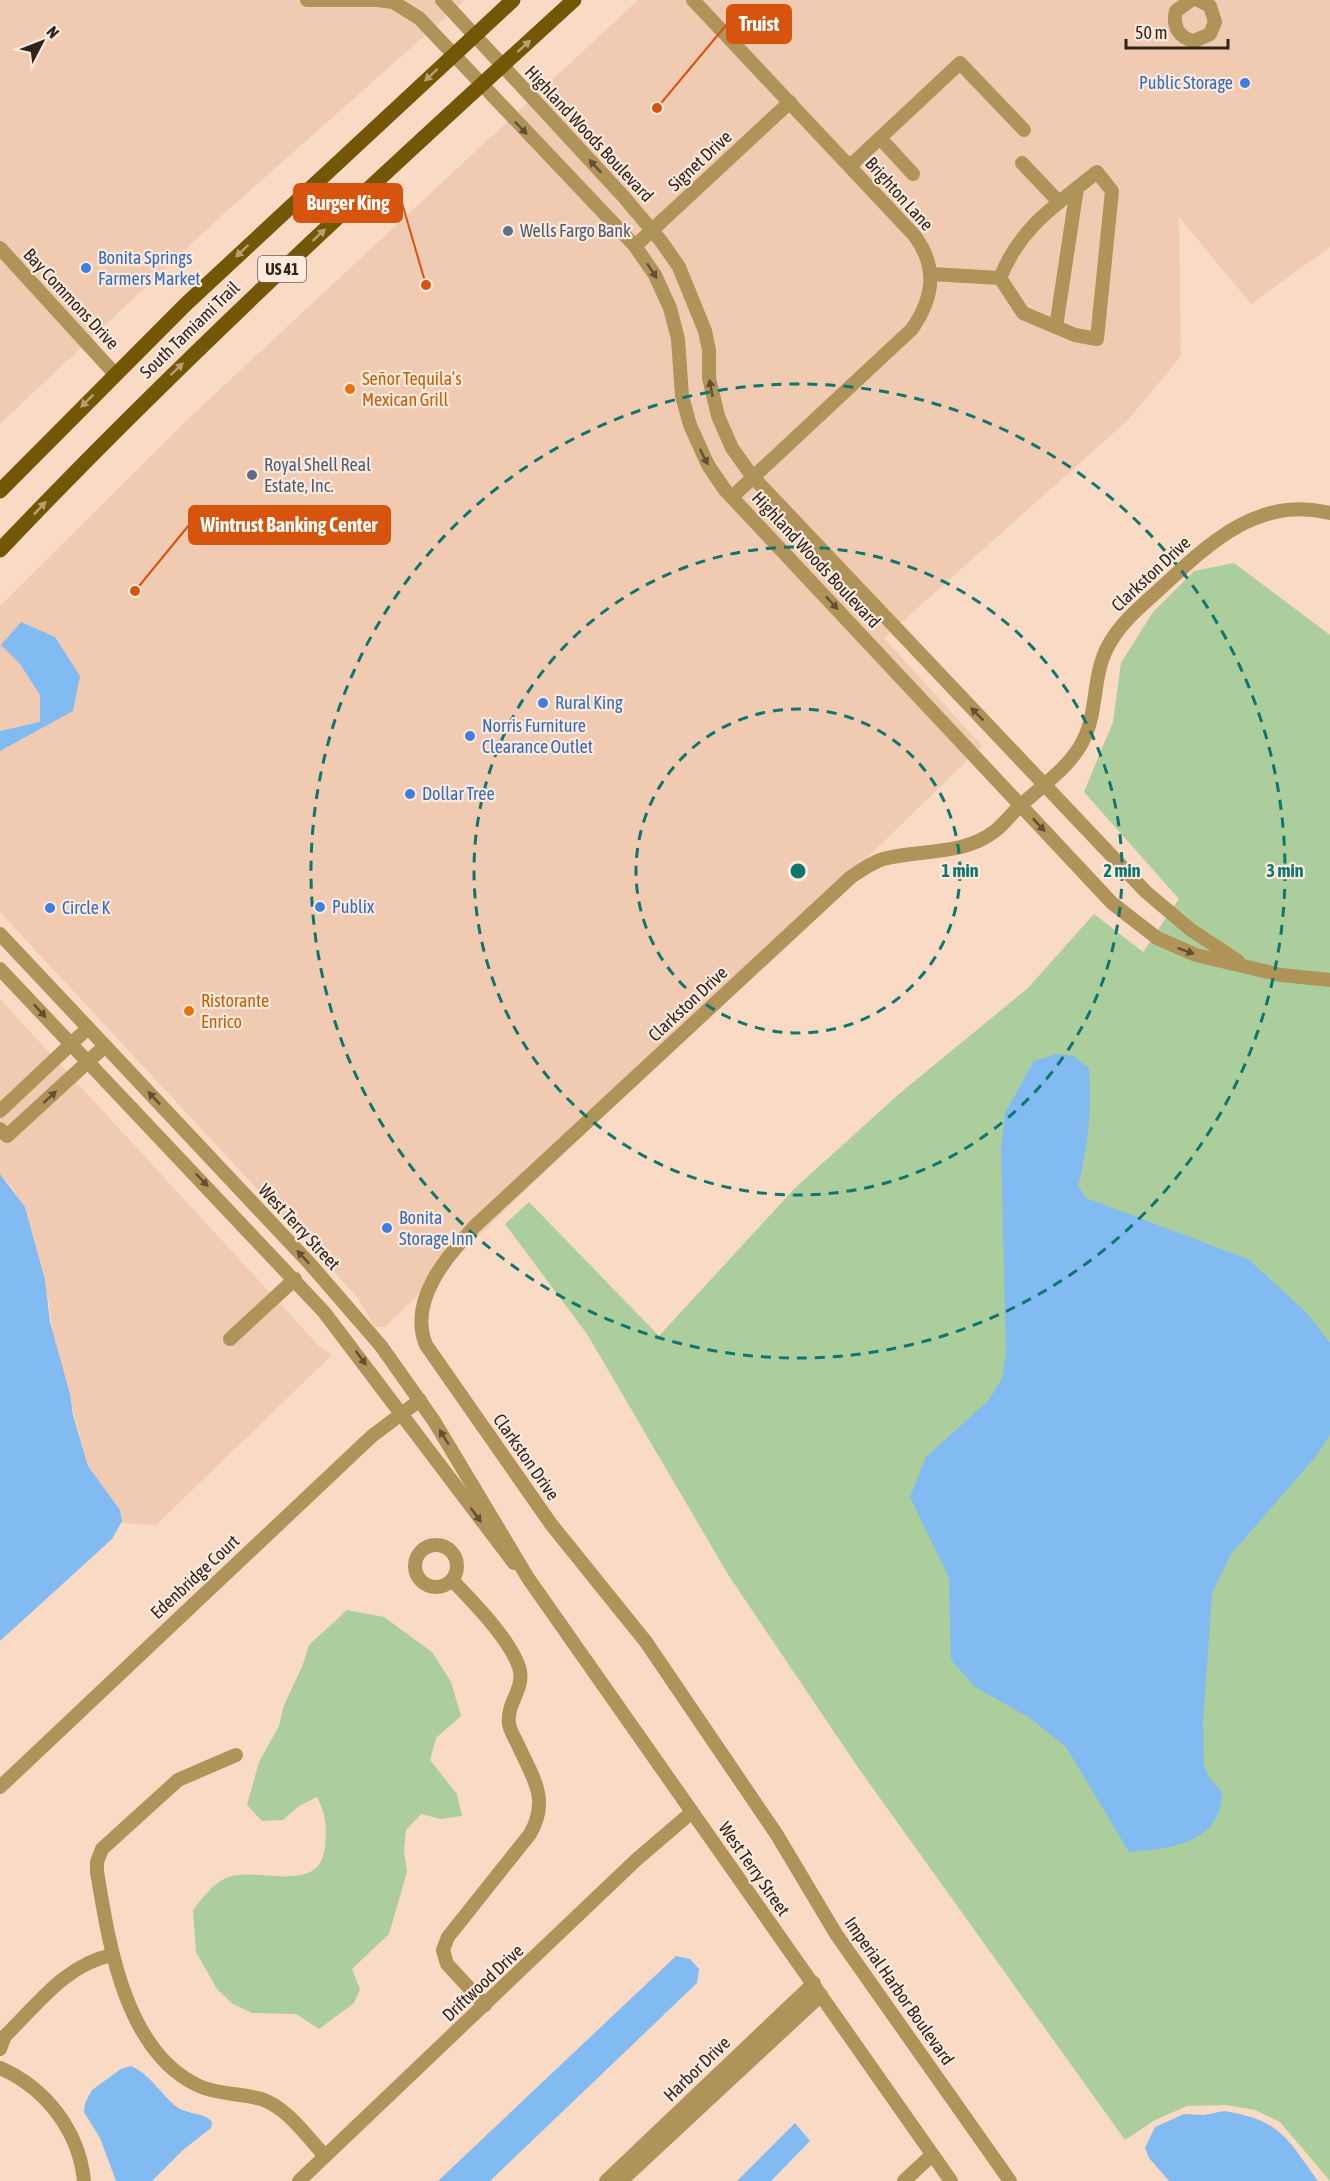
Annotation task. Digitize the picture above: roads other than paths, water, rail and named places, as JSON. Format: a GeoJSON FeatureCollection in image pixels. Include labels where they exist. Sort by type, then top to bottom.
{"type":"FeatureCollection","features":[{"type":"Feature","properties":{"kind":"main road","name":"South Tamiami Trail"},"geometry":{"type":"LineString","coordinates":[[0,491],[115,374],[267,227],[513,0]]}},
{"type":"Feature","properties":{"kind":"main road","name":"South Tamiami Trail"},"geometry":{"type":"LineString","coordinates":[[0,550],[101,444],[215,332],[574,0]]}},
{"type":"Feature","properties":{"kind":"street","name":"Highland Woods Boulevard"},"geometry":{"type":"LineString","coordinates":[[307,0],[393,2],[419,18],[634,246],[655,275],[670,308],[678,339],[682,396],[695,439],[708,465],[732,497],[1112,903],[1140,926],[1186,951],[1281,975],[1330,980]]}},
{"type":"Feature","properties":{"kind":"street","name":"Highland Woods Boulevard"},"geometry":{"type":"LineString","coordinates":[[442,0],[652,230],[679,267],[699,312],[709,350],[709,378],[718,416],[732,448],[752,477],[935,673],[1168,912],[1245,966]]}},
{"type":"Feature","properties":{"kind":"street","name":"Brighton Lane"},"geometry":{"type":"LineString","coordinates":[[693,0],[918,240],[928,259],[931,274],[927,302],[912,329],[732,497]]}},
{"type":"Feature","properties":{"kind":"street"},"geometry":{"type":"LineString","coordinates":[[1182,2],[1174,18],[1177,31],[1187,39],[1200,40],[1214,28],[1215,17],[1210,6],[1198,0]]}},
{"type":"Feature","properties":{"kind":"street"},"geometry":{"type":"LineString","coordinates":[[850,166],[960,63],[1024,130]]}},
{"type":"Feature","properties":{"kind":"street","name":"Signet Drive"},"geometry":{"type":"LineString","coordinates":[[634,246],[790,102]]}},
{"type":"Feature","properties":{"kind":"street"},"geometry":{"type":"LineString","coordinates":[[880,138],[913,174]]}},
{"type":"Feature","properties":{"kind":"street"},"geometry":{"type":"LineString","coordinates":[[1022,163],[1059,202]]}},
{"type":"Feature","properties":{"kind":"street"},"geometry":{"type":"LineString","coordinates":[[1097,172],[1112,190],[1097,339],[1056,327],[1023,313],[1000,278],[1010,253],[1044,213],[1097,172]]}},
{"type":"Feature","properties":{"kind":"street"},"geometry":{"type":"LineString","coordinates":[[1056,327],[1077,188]]}},
{"type":"Feature","properties":{"kind":"street","name":"Bay Commons Drive"},"geometry":{"type":"LineString","coordinates":[[0,248],[115,374]]}},
{"type":"Feature","properties":{"kind":"street"},"geometry":{"type":"LineString","coordinates":[[931,274],[1000,278]]}},
{"type":"Feature","properties":{"kind":"street","name":"Clarkston Drive"},"geometry":{"type":"LineString","coordinates":[[765,1817],[635,1627],[551,1524],[426,1345],[420,1324],[424,1301],[441,1268],[475,1226],[851,877],[866,866],[883,859],[964,847],[981,840],[995,831],[1045,784],[1081,746],[1095,709],[1100,669],[1106,650],[1130,617],[1203,549],[1232,528],[1282,509],[1300,508],[1330,513]]}},
{"type":"Feature","properties":{"kind":"street","name":"West Terry Street"},"geometry":{"type":"LineString","coordinates":[[0,934],[317,1272],[381,1346],[420,1400],[528,1578],[951,2181]]}},
{"type":"Feature","properties":{"kind":"street","name":"West Terry Street"},"geometry":{"type":"LineString","coordinates":[[0,969],[295,1279],[344,1336],[501,1549],[528,1578]]}},
{"type":"Feature","properties":{"kind":"street"},"geometry":{"type":"LineString","coordinates":[[0,1111],[88,1028]]}},
{"type":"Feature","properties":{"kind":"street"},"geometry":{"type":"LineString","coordinates":[[4,1132],[105,1046]]}},
{"type":"Feature","properties":{"kind":"street"},"geometry":{"type":"LineString","coordinates":[[230,1339],[295,1279]]}},
{"type":"Feature","properties":{"kind":"street","name":"Edenbridge Court"},"geometry":{"type":"LineString","coordinates":[[0,1787],[372,1436],[420,1400]]}},
{"type":"Feature","properties":{"kind":"street"},"geometry":{"type":"LineString","coordinates":[[452,1580],[495,1630],[519,1666],[522,1682],[509,1710],[509,1725],[539,1791],[541,1806],[538,1821],[530,1834],[448,1936],[442,1950],[447,1964],[485,2005]]}},
{"type":"Feature","properties":{"kind":"street"},"geometry":{"type":"LineString","coordinates":[[236,1755],[178,1780],[102,1849],[97,1862],[97,1872],[112,1955],[131,2008],[152,2045],[172,2069],[212,2091],[261,2099],[275,2105],[325,2156]]}},
{"type":"Feature","properties":{"kind":"street","name":"Driftwood Drive"},"geometry":{"type":"LineString","coordinates":[[299,2181],[636,1860],[692,1812]]}},
{"type":"Feature","properties":{"kind":"street","name":"Imperial Harbor Boulevard"},"geometry":{"type":"LineString","coordinates":[[765,1817],[836,1934],[1010,2181]]}},
{"type":"Feature","properties":{"kind":"street"},"geometry":{"type":"LineString","coordinates":[[0,2049],[5,2036],[65,1976],[92,1959],[112,1955]]}},
{"type":"Feature","properties":{"kind":"street","name":"Harbor Drive"},"geometry":{"type":"LineString","coordinates":[[606,2181],[817,1989]]}},
{"type":"Feature","properties":{"kind":"street","name":"Harbor Drive"},"geometry":{"type":"LineString","coordinates":[[621,2181],[817,1989]]}},
{"type":"Feature","properties":{"kind":"street"},"geometry":{"type":"LineString","coordinates":[[0,2068],[35,2090],[58,2114],[74,2140],[84,2181]]}},
{"type":"Feature","properties":{"kind":"street"},"geometry":{"type":"LineString","coordinates":[[904,2181],[932,2155]]}},
{"type":"Feature","properties":{"kind":"water"},"geometry":{"type":"Polygon","coordinates":[[[21,622],[55,637],[80,676],[73,711],[0,751],[0,731],[40,722],[40,695],[20,664],[1,645],[21,622]]]}},
{"type":"Feature","properties":{"kind":"water"},"geometry":{"type":"Polygon","coordinates":[[[1057,1054],[1073,1056],[1089,1068],[1088,1128],[1078,1186],[1086,1198],[1248,1259],[1306,1312],[1330,1343],[1330,1434],[1318,1454],[1231,1554],[1212,1593],[1203,1723],[1204,1766],[1210,1779],[1222,1792],[1220,1809],[1213,1822],[1203,1833],[1191,1840],[1145,1851],[1129,1852],[1066,1747],[1030,1718],[975,1687],[951,1660],[949,1578],[910,1497],[926,1457],[989,1400],[1002,1378],[1006,1354],[1001,1149],[1005,1113],[1034,1061],[1057,1054]]]}},
{"type":"Feature","properties":{"kind":"water"},"geometry":{"type":"Polygon","coordinates":[[[0,1174],[25,1207],[45,1280],[50,1322],[88,1466],[120,1510],[122,1521],[112,1539],[0,1641],[0,1174]]]}},
{"type":"Feature","properties":{"kind":"water"},"geometry":{"type":"Polygon","coordinates":[[[676,1956],[690,1959],[699,1969],[697,1983],[490,2181],[438,2181],[676,1956]]]}},
{"type":"Feature","properties":{"kind":"water"},"geometry":{"type":"Polygon","coordinates":[[[131,2066],[150,2079],[177,2107],[205,2117],[212,2122],[211,2128],[183,2150],[152,2181],[116,2181],[100,2138],[84,2112],[85,2103],[92,2090],[121,2069],[131,2066]]]}},
{"type":"Feature","properties":{"kind":"water"},"geometry":{"type":"Polygon","coordinates":[[[1224,2111],[1258,2120],[1280,2133],[1318,2181],[1169,2181],[1149,2158],[1145,2148],[1155,2127],[1184,2114],[1204,2115],[1224,2111]]]}},
{"type":"Feature","properties":{"kind":"water"},"geometry":{"type":"Polygon","coordinates":[[[795,2123],[810,2141],[771,2181],[737,2181],[795,2123]]]}},
{"type":"Feature","properties":{"kind":"place","name":"Public Storage"},"geometry":{"type":"Point","coordinates":[1245,83]}},
{"type":"Feature","properties":{"kind":"place","name":"Truist"},"geometry":{"type":"Point","coordinates":[657,108]}},
{"type":"Feature","properties":{"kind":"place","name":"Wells Fargo Bank"},"geometry":{"type":"Point","coordinates":[508,231]}},
{"type":"Feature","properties":{"kind":"place","name":"Bonita Springs Farmers Market"},"geometry":{"type":"Point","coordinates":[86,268]}},
{"type":"Feature","properties":{"kind":"place","name":"Burger King"},"geometry":{"type":"Point","coordinates":[426,285]}},
{"type":"Feature","properties":{"kind":"place","name":"Señor Tequila’s Mexican Grill"},"geometry":{"type":"Point","coordinates":[350,389]}},
{"type":"Feature","properties":{"kind":"place","name":"Royal Shell Real Estate, Inc."},"geometry":{"type":"Point","coordinates":[252,475]}},
{"type":"Feature","properties":{"kind":"place","name":"Wintrust Banking Center"},"geometry":{"type":"Point","coordinates":[135,591]}},
{"type":"Feature","properties":{"kind":"place","name":"Rural King"},"geometry":{"type":"Point","coordinates":[543,703]}},
{"type":"Feature","properties":{"kind":"place","name":"Norris Furniture Clearance Outlet"},"geometry":{"type":"Point","coordinates":[470,736]}},
{"type":"Feature","properties":{"kind":"place","name":"Dollar Tree"},"geometry":{"type":"Point","coordinates":[410,794]}},
{"type":"Feature","properties":{"kind":"place","name":"Publix"},"geometry":{"type":"Point","coordinates":[320,907]}},
{"type":"Feature","properties":{"kind":"place","name":"Circle K"},"geometry":{"type":"Point","coordinates":[50,908]}},
{"type":"Feature","properties":{"kind":"place","name":"Ristorante Enrico"},"geometry":{"type":"Point","coordinates":[189,1011]}},
{"type":"Feature","properties":{"kind":"place","name":"Bonita Storage Inn"},"geometry":{"type":"Point","coordinates":[387,1228]}}]}
